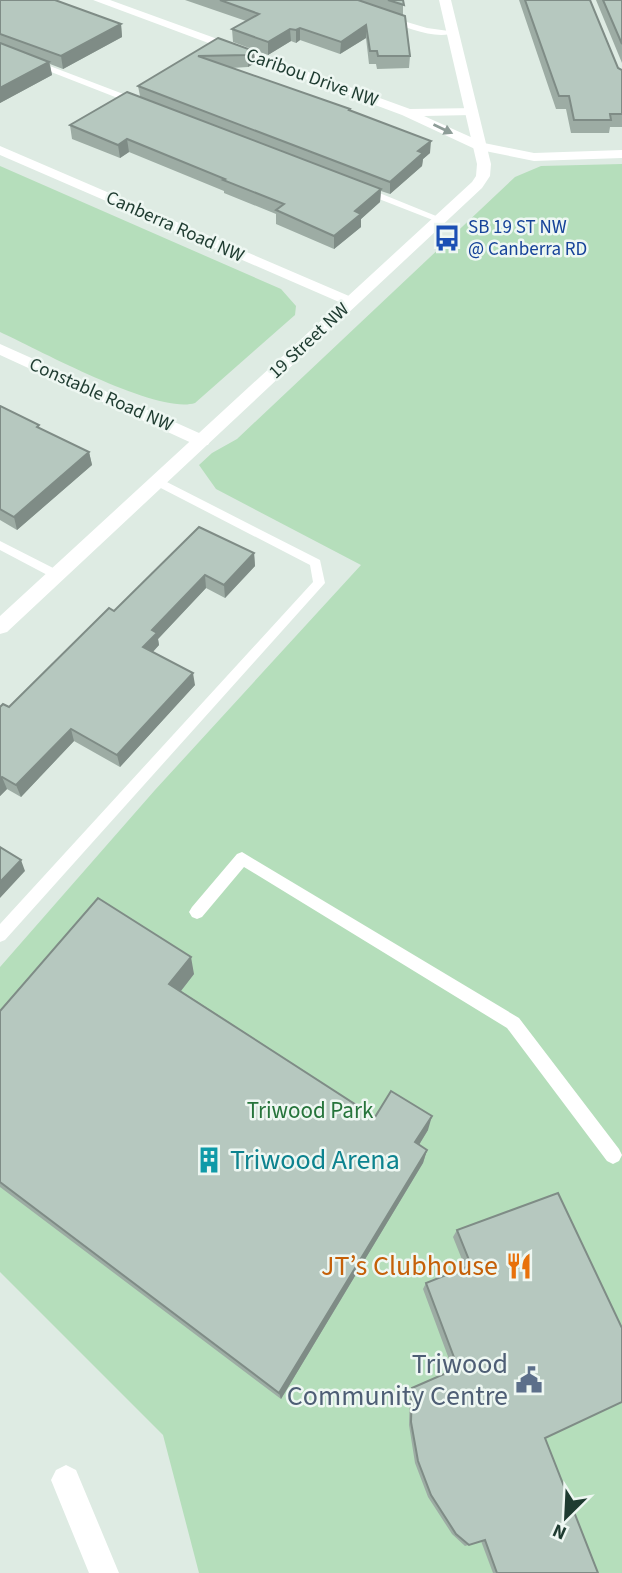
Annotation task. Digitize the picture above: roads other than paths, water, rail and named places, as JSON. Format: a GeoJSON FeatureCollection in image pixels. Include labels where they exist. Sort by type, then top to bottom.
{"type":"FeatureCollection","features":[{"type":"Feature","properties":{"kind":"street","name":"Caribou Drive NW"},"geometry":{"type":"LineString","coordinates":[[99,0],[406,112],[480,146],[534,157],[622,154]]}},
{"type":"Feature","properties":{"kind":"street","name":"19 Street NW"},"geometry":{"type":"LineString","coordinates":[[0,627],[470,193],[483,176],[484,164],[444,0]]}},
{"type":"Feature","properties":{"kind":"street","name":"Caribou Drive NW"},"geometry":{"type":"LineString","coordinates":[[406,112],[472,111]]}},
{"type":"Feature","properties":{"kind":"street","name":"Canberra Road NW"},"geometry":{"type":"LineString","coordinates":[[0,150],[351,302]]}},
{"type":"Feature","properties":{"kind":"street","name":"Constable Road NW"},"geometry":{"type":"LineString","coordinates":[[0,349],[202,441]]}},
{"type":"Feature","properties":{"kind":"street"},"geometry":{"type":"LineString","coordinates":[[66,1480],[104,1573]]}},
{"type":"Feature","properties":{"kind":"lane"},"geometry":{"type":"LineString","coordinates":[[379,15],[426,30],[452,32]]}},
{"type":"Feature","properties":{"kind":"lane"},"geometry":{"type":"LineString","coordinates":[[0,49],[140,103]]}},
{"type":"Feature","properties":{"kind":"lane"},"geometry":{"type":"LineString","coordinates":[[356,187],[441,220]]}},
{"type":"Feature","properties":{"kind":"lane"},"geometry":{"type":"LineString","coordinates":[[0,935],[319,583],[316,563],[157,481]]}},
{"type":"Feature","properties":{"kind":"lane"},"geometry":{"type":"LineString","coordinates":[[0,545],[57,575]]}},
{"type":"Feature","properties":{"kind":"lane"},"geometry":{"type":"LineString","coordinates":[[198,912],[242,858],[513,1023],[613,1155]]}},
{"type":"Feature","properties":{"kind":"place","name":"SB 19 ST NW @ Canberra RD"},"geometry":{"type":"Point","coordinates":[447,238]}},
{"type":"Feature","properties":{"kind":"place","name":"Triwood Arena"},"geometry":{"type":"Point","coordinates":[209,1160]}},
{"type":"Feature","properties":{"kind":"place","name":"JT’s Clubhouse"},"geometry":{"type":"Point","coordinates":[519,1266]}},
{"type":"Feature","properties":{"kind":"place","name":"Triwood Community Centre"},"geometry":{"type":"Point","coordinates":[529,1380]}},
{"type":"Feature","properties":{"kind":"park label","name":"Triwood Park"},"geometry":{"type":"Point","coordinates":[310,1110]}}]}
